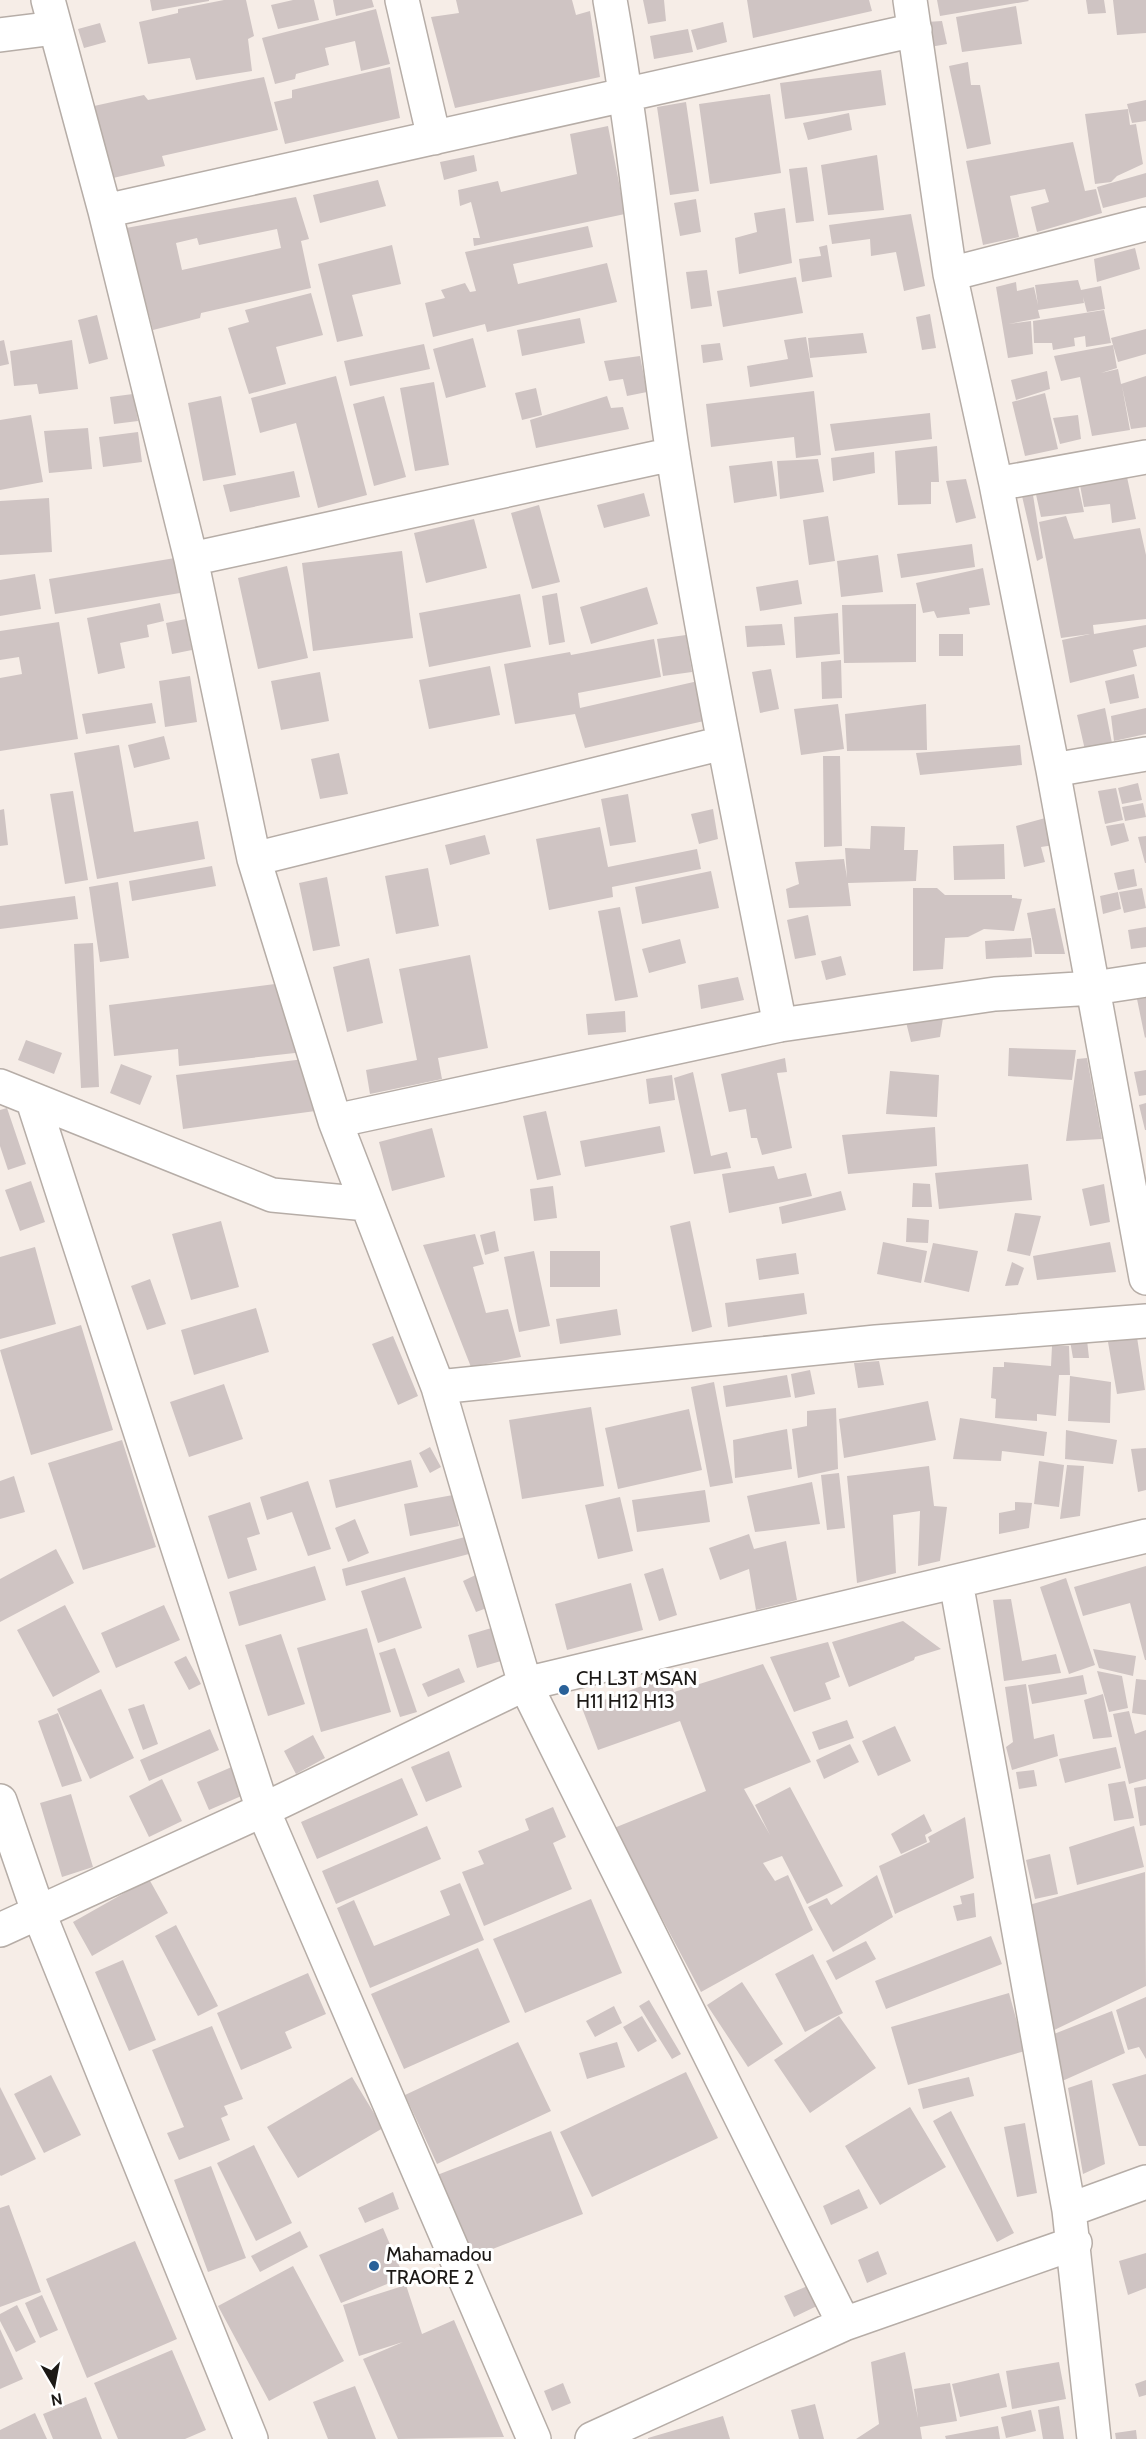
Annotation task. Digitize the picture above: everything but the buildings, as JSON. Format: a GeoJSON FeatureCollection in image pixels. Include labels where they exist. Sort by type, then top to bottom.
{"type":"FeatureCollection","features":[{"type":"Feature","properties":{"kind":"street"},"geometry":{"type":"LineString","coordinates":[[402,0],[434,138]]}},
{"type":"Feature","properties":{"kind":"street"},"geometry":{"type":"LineString","coordinates":[[610,0],[627,94],[673,454],[723,743],[780,1025]]}},
{"type":"Feature","properties":{"kind":"street"},"geometry":{"type":"LineString","coordinates":[[0,35],[52,14],[105,211],[191,560],[254,859],[335,1121],[438,1387],[525,1684],[843,2324]]}},
{"type":"Feature","properties":{"kind":"street"},"geometry":{"type":"LineString","coordinates":[[105,211],[627,94],[912,15],[950,274],[996,484],[1053,770],[1146,1278]]}},
{"type":"Feature","properties":{"kind":"street"},"geometry":{"type":"LineString","coordinates":[[950,274],[1146,224]]}},
{"type":"Feature","properties":{"kind":"street"},"geometry":{"type":"LineString","coordinates":[[191,560],[673,454]]}},
{"type":"Feature","properties":{"kind":"street"},"geometry":{"type":"LineString","coordinates":[[996,484],[1146,457]]}},
{"type":"Feature","properties":{"kind":"street"},"geometry":{"type":"LineString","coordinates":[[254,859],[723,743]]}},
{"type":"Feature","properties":{"kind":"street"},"geometry":{"type":"LineString","coordinates":[[1053,770],[1146,754]]}},
{"type":"Feature","properties":{"kind":"street"},"geometry":{"type":"LineString","coordinates":[[335,1121],[780,1025],[995,994],[1094,988],[1146,980]]}},
{"type":"Feature","properties":{"kind":"street"},"geometry":{"type":"LineString","coordinates":[[0,1086],[272,1195],[367,1204]]}},
{"type":"Feature","properties":{"kind":"street"},"geometry":{"type":"LineString","coordinates":[[33,1101],[263,1809],[534,2439]]}},
{"type":"Feature","properties":{"kind":"street"},"geometry":{"type":"LineString","coordinates":[[438,1387],[876,1342],[1146,1322]]}},
{"type":"Feature","properties":{"kind":"street"},"geometry":{"type":"LineString","coordinates":[[0,1930],[263,1809],[525,1684],[1146,1536]]}},
{"type":"Feature","properties":{"kind":"street"},"geometry":{"type":"LineString","coordinates":[[956,1582],[1075,2243],[1094,2439]]}},
{"type":"Feature","properties":{"kind":"street"},"geometry":{"type":"LineString","coordinates":[[0,1801],[38,1911],[251,2439]]}},
{"type":"Feature","properties":{"kind":"street"},"geometry":{"type":"LineString","coordinates":[[1069,2210],[1146,2182]]}},
{"type":"Feature","properties":{"kind":"street"},"geometry":{"type":"LineString","coordinates":[[592,2439],[843,2324],[1075,2243]]}},
{"type":"Feature","properties":{"kind":"place","name":"CH L3T MSAN H11 H12 H13"},"geometry":{"type":"Point","coordinates":[564,1690]}},
{"type":"Feature","properties":{"kind":"place","name":"Mahamadou TRAORE 2"},"geometry":{"type":"Point","coordinates":[374,2266]}}]}
